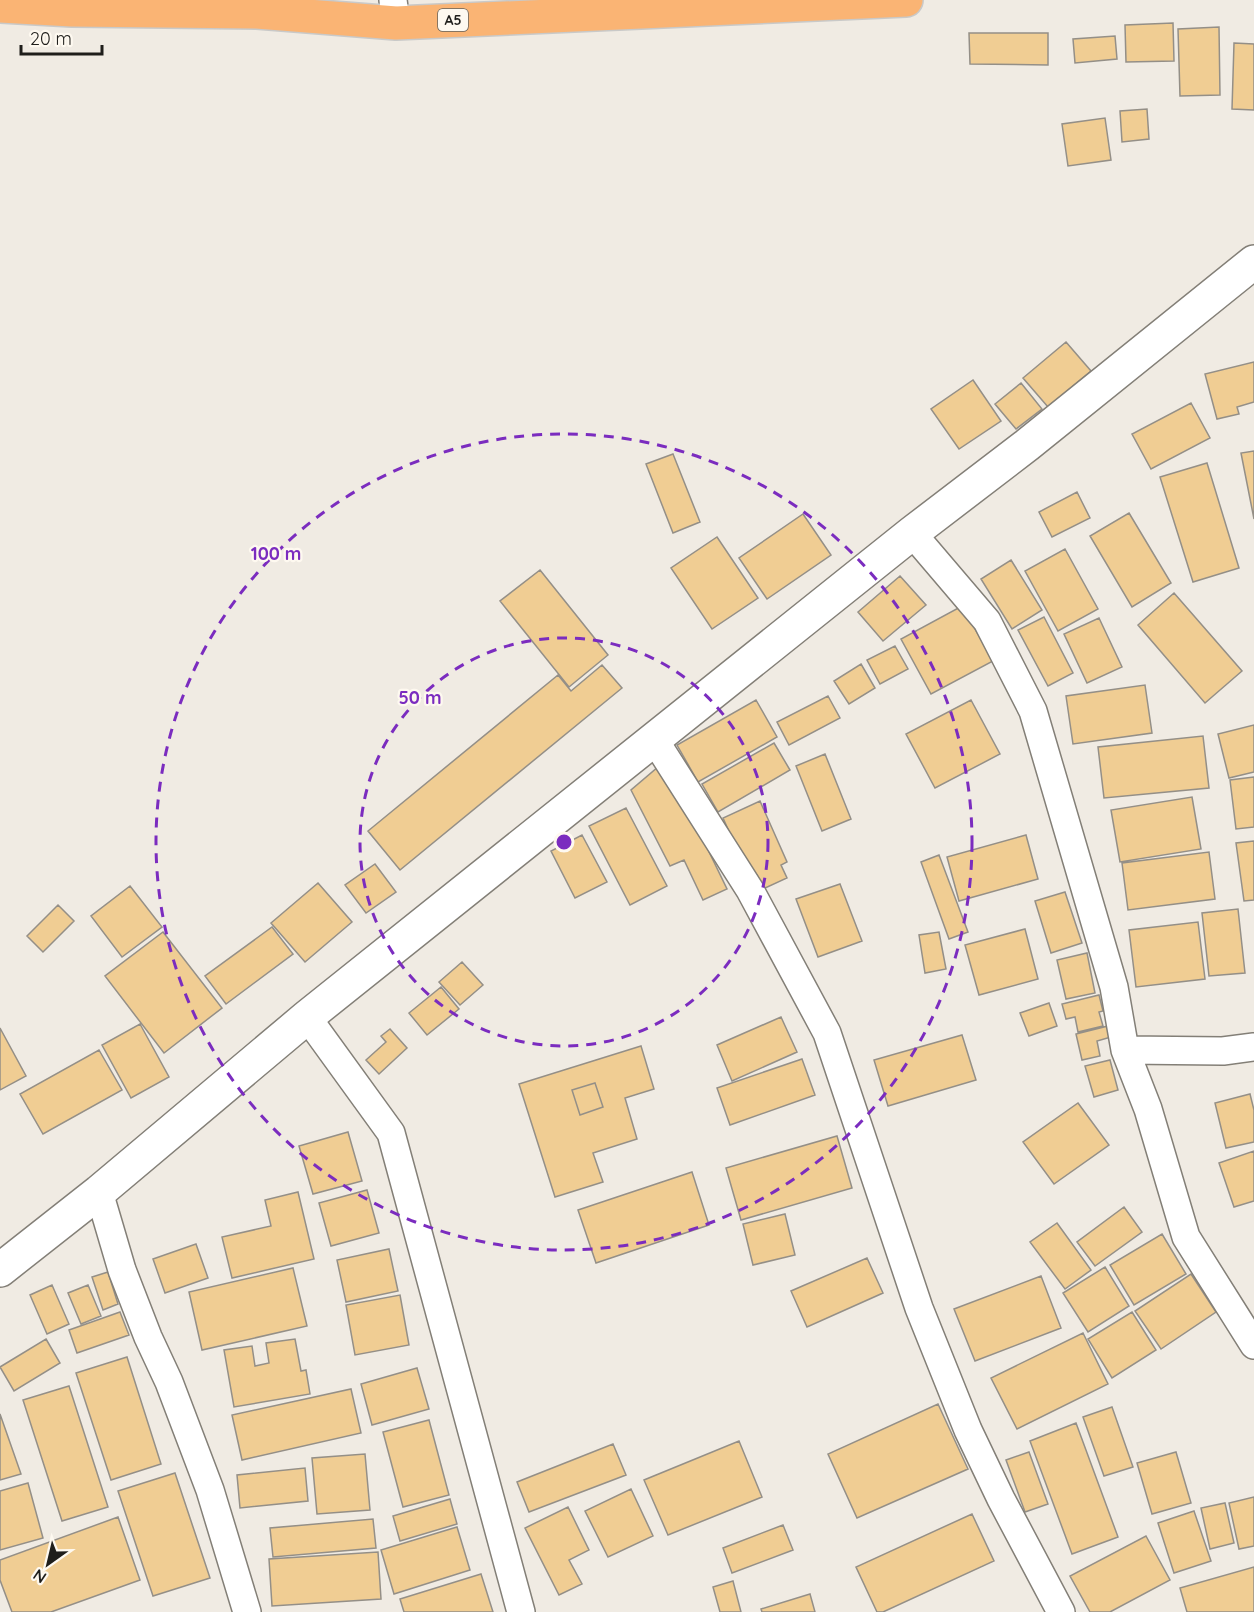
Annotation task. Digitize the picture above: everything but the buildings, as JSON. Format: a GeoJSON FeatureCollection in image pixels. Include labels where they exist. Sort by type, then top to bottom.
{"type":"FeatureCollection","features":[{"type":"Feature","properties":{"kind":"highway","name":"A5"},"geometry":{"type":"LineString","coordinates":[[0,6],[72,10],[256,12],[906,0]]}},
{"type":"Feature","properties":{"kind":"street"},"geometry":{"type":"LineString","coordinates":[[0,1270],[99,1192],[307,1017],[1254,262]]}},
{"type":"Feature","properties":{"kind":"street"},"geometry":{"type":"LineString","coordinates":[[912,533],[987,621],[1033,711],[1114,987],[1125,1050],[1148,1109],[1186,1237],[1254,1345]]}},
{"type":"Feature","properties":{"kind":"street"},"geometry":{"type":"LineString","coordinates":[[654,739],[750,890],[827,1033],[919,1308],[959,1408],[1001,1499],[1061,1612]]}},
{"type":"Feature","properties":{"kind":"street"},"geometry":{"type":"LineString","coordinates":[[307,1017],[391,1133],[521,1612]]}},
{"type":"Feature","properties":{"kind":"street"},"geometry":{"type":"LineString","coordinates":[[1125,1050],[1223,1051],[1254,1047]]}},
{"type":"Feature","properties":{"kind":"street"},"geometry":{"type":"LineString","coordinates":[[99,1192],[122,1270],[148,1336],[170,1382],[210,1490],[248,1612]]}}]}
